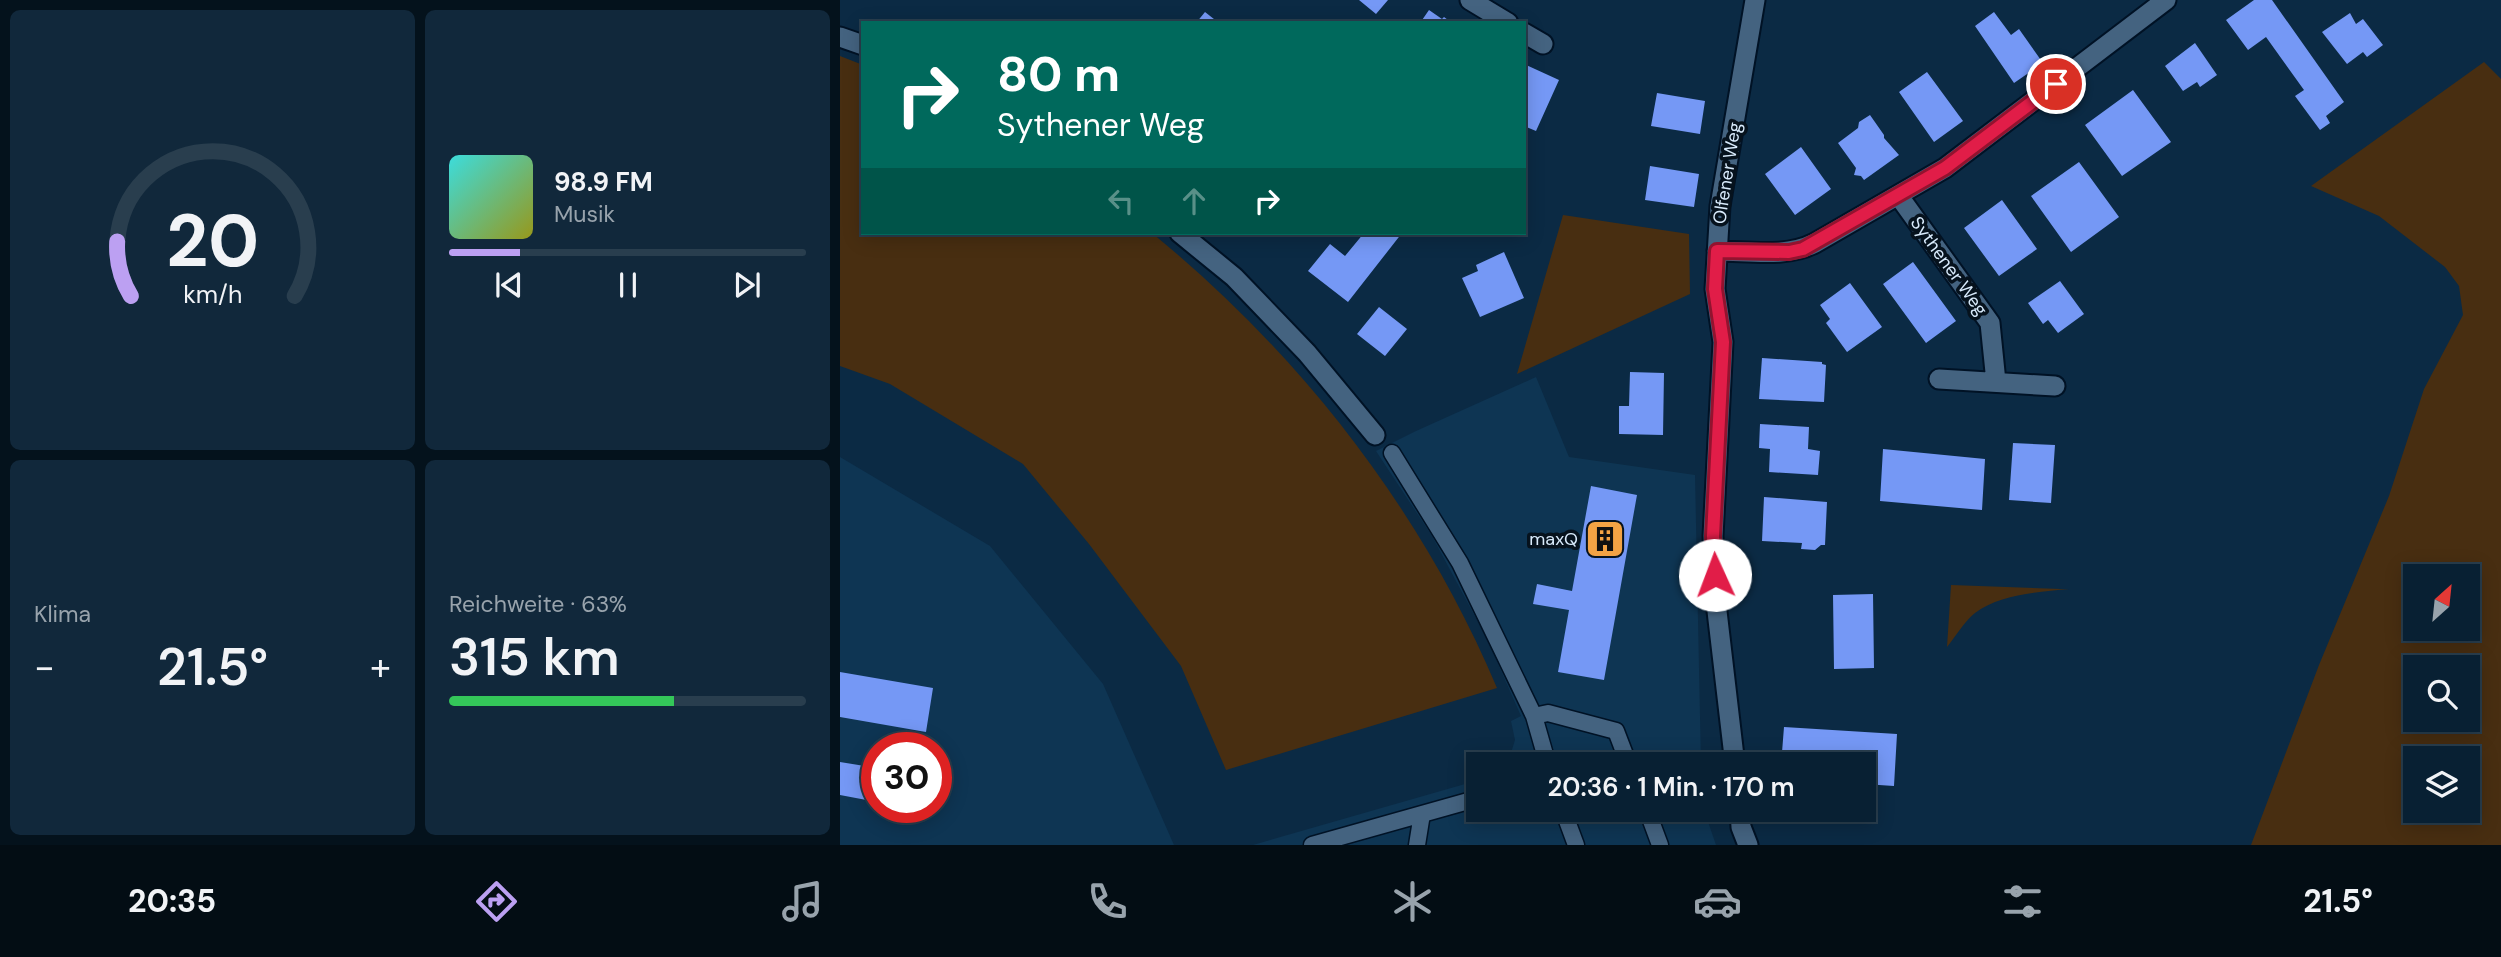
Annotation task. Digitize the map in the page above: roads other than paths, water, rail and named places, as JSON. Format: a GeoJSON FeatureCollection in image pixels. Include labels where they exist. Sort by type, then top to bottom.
{"type":"FeatureCollection","features":[{"type":"Feature","properties":{"kind":"street"},"geometry":{"type":"LineString","coordinates":[[1470,0],[1505,21]]}},
{"type":"Feature","properties":{"kind":"street","name":"Olfener Weg"},"geometry":{"type":"LineString","coordinates":[[1733,752],[1715,594],[1713,536],[1723,342],[1716,297],[1717,251],[1720,206],[1755,0]]}},
{"type":"Feature","properties":{"kind":"street"},"geometry":{"type":"LineString","coordinates":[[1717,251],[1789,252],[1803,249],[1945,168],[2166,0]]}},
{"type":"Feature","properties":{"kind":"street"},"geometry":{"type":"LineString","coordinates":[[1526,34],[1543,44]]}},
{"type":"Feature","properties":{"kind":"street"},"geometry":{"type":"LineString","coordinates":[[840,37],[861,44]]}},
{"type":"Feature","properties":{"kind":"street","name":"Sythener Weg"},"geometry":{"type":"LineString","coordinates":[[1898,195],[1990,323],[1996,382]]}},
{"type":"Feature","properties":{"kind":"street"},"geometry":{"type":"LineString","coordinates":[[1182,235],[1234,277],[1307,353],[1375,435]]}},
{"type":"Feature","properties":{"kind":"street"},"geometry":{"type":"LineString","coordinates":[[1938,379],[2055,386]]}},
{"type":"Feature","properties":{"kind":"street"},"geometry":{"type":"LineString","coordinates":[[1741,822],[1748,845]]}},
{"type":"Feature","properties":{"kind":"lane"},"geometry":{"type":"LineString","coordinates":[[1392,453],[1460,564],[1534,716],[1544,752]]}},
{"type":"Feature","properties":{"kind":"lane"},"geometry":{"type":"LineString","coordinates":[[1534,716],[1548,713],[1616,731],[1624,752]]}},
{"type":"Feature","properties":{"kind":"lane"},"geometry":{"type":"LineString","coordinates":[[1312,845],[1466,802]]}},
{"type":"Feature","properties":{"kind":"lane"},"geometry":{"type":"LineString","coordinates":[[1417,845],[1422,814]]}},
{"type":"Feature","properties":{"kind":"lane"},"geometry":{"type":"LineString","coordinates":[[1567,822],[1576,845]]}},
{"type":"Feature","properties":{"kind":"lane"},"geometry":{"type":"LineString","coordinates":[[1651,822],[1660,845]]}},
{"type":"Feature","properties":{"kind":"place","name":"maxQ"},"geometry":{"type":"Point","coordinates":[1605,539]}}]}
